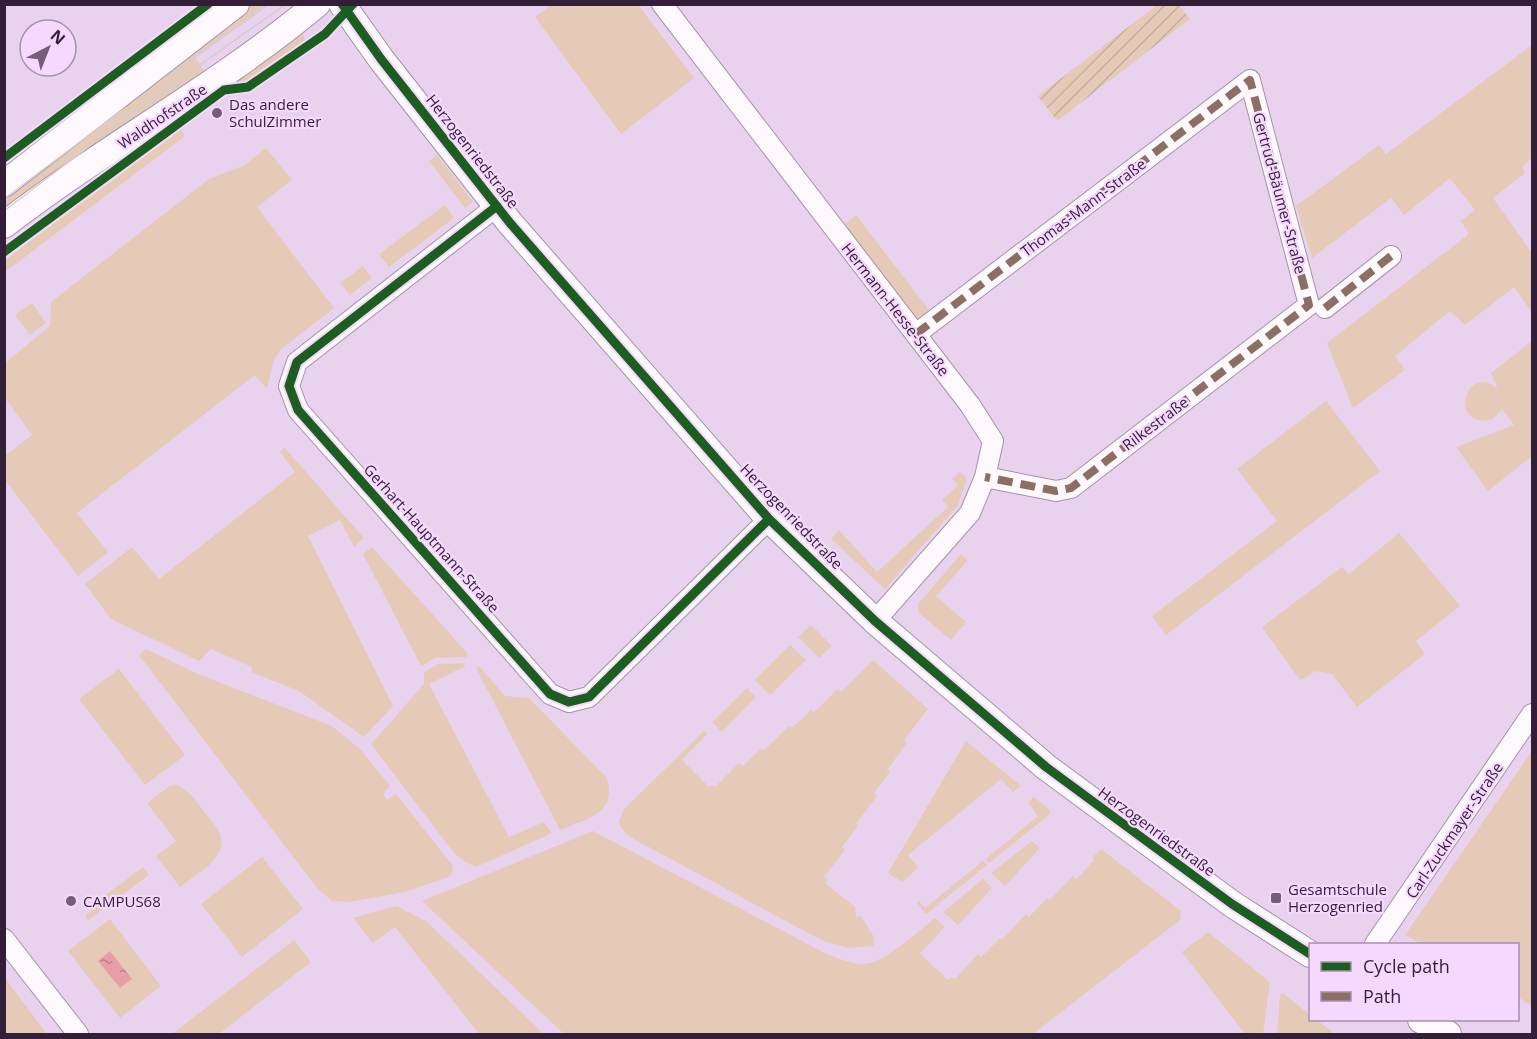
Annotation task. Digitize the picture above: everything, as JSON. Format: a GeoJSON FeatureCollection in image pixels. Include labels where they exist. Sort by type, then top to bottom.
{"type":"FeatureCollection","features":[{"type":"Feature","properties":{"kind":"street"},"geometry":{"type":"LineString","coordinates":[[4,184],[236,4]]}},
{"type":"Feature","properties":{"kind":"street","name":"Waldhofstraße"},"geometry":{"type":"LineString","coordinates":[[4,225],[240,62],[317,4]]}},
{"type":"Feature","properties":{"kind":"street","name":"Herzogenriedstraße"},"geometry":{"type":"LineString","coordinates":[[342,4],[381,59],[497,206],[769,519],[875,621],[1053,773],[1232,904],[1309,953]]}},
{"type":"Feature","properties":{"kind":"street","name":"Hermann-Hesse-Straße"},"geometry":{"type":"LineString","coordinates":[[662,4],[970,405],[993,441],[986,477],[970,513],[875,621]]}},
{"type":"Feature","properties":{"kind":"street","name":"Thomas-Mann-Straße"},"geometry":{"type":"LineString","coordinates":[[916,334],[1250,80]]}},
{"type":"Feature","properties":{"kind":"street","name":"Gertrud-Bäumer-Straße"},"geometry":{"type":"LineString","coordinates":[[1250,80],[1317,307]]}},
{"type":"Feature","properties":{"kind":"street","name":"Gerhart-Hauptmann-Straße"},"geometry":{"type":"LineString","coordinates":[[497,206],[297,362],[289,386],[298,410],[550,694],[569,702],[589,697],[769,519]]}},
{"type":"Feature","properties":{"kind":"street","name":"Rilkestraße"},"geometry":{"type":"LineString","coordinates":[[986,477],[1056,491],[1071,488],[1317,307],[1391,256]]}},
{"type":"Feature","properties":{"kind":"street","name":"Carl-Zuckmayer-Straße"},"geometry":{"type":"LineString","coordinates":[[1376,943],[1533,714]]}},
{"type":"Feature","properties":{"kind":"street"},"geometry":{"type":"LineString","coordinates":[[4,939],[78,1035]]}},
{"type":"Feature","properties":{"kind":"street"},"geometry":{"type":"LineString","coordinates":[[1423,1021],[1448,1035]]}},
{"type":"Feature","properties":{"kind":"shaded area"},"geometry":{"type":"Polygon","coordinates":[[[248,5],[266,5],[195,57],[204,71],[74,165],[5,219],[5,192],[248,5]]]}},
{"type":"Feature","properties":{"kind":"shaded area"},"geometry":{"type":"Polygon","coordinates":[[[551,5],[639,6],[694,78],[621,134],[535,17],[551,5]]]}},
{"type":"Feature","properties":{"kind":"shaded area"},"geometry":{"type":"Polygon","coordinates":[[[1157,5],[1179,5],[1190,19],[1057,121],[1038,96],[1157,5]]]}},
{"type":"Feature","properties":{"kind":"shaded area"},"geometry":{"type":"Polygon","coordinates":[[[301,33],[306,40],[240,87],[235,80],[301,33]]]}},
{"type":"Feature","properties":{"kind":"shaded area"},"geometry":{"type":"Polygon","coordinates":[[[1532,45],[1532,158],[1522,167],[1525,173],[1493,198],[1532,253],[1532,312],[1514,287],[1465,325],[1450,311],[1395,356],[1405,370],[1353,408],[1327,343],[1469,234],[1461,221],[1475,210],[1450,178],[1404,215],[1391,198],[1312,258],[1296,206],[1379,145],[1386,154],[1532,45]]]}},
{"type":"Feature","properties":{"kind":"shaded area"},"geometry":{"type":"Polygon","coordinates":[[[180,129],[185,136],[5,272],[5,260],[180,129]]]}},
{"type":"Feature","properties":{"kind":"shaded area"},"geometry":{"type":"Polygon","coordinates":[[[266,148],[292,180],[257,207],[334,308],[280,350],[273,362],[267,389],[255,375],[77,513],[108,552],[78,576],[5,480],[5,456],[32,435],[5,398],[5,363],[50,326],[51,302],[209,179],[245,165],[266,148]]]}},
{"type":"Feature","properties":{"kind":"shaded area"},"geometry":{"type":"Polygon","coordinates":[[[437,155],[473,202],[465,208],[429,161],[437,155]]]}},
{"type":"Feature","properties":{"kind":"shaded area"},"geometry":{"type":"Polygon","coordinates":[[[445,205],[454,218],[389,267],[379,254],[445,205]]]}},
{"type":"Feature","properties":{"kind":"shaded area"},"geometry":{"type":"Polygon","coordinates":[[[856,215],[932,314],[919,324],[844,225],[856,215]]]}},
{"type":"Feature","properties":{"kind":"shaded area"},"geometry":{"type":"Polygon","coordinates":[[[363,266],[372,278],[350,295],[340,283],[363,266]]]}},
{"type":"Feature","properties":{"kind":"shaded area"},"geometry":{"type":"Polygon","coordinates":[[[32,303],[46,323],[30,335],[15,315],[32,303]]]}},
{"type":"Feature","properties":{"kind":"shaded area"},"geometry":{"type":"Polygon","coordinates":[[[1532,341],[1532,456],[1488,491],[1456,447],[1514,425],[1502,409],[1493,419],[1479,420],[1470,415],[1466,407],[1466,398],[1470,389],[1477,383],[1486,382],[1498,389],[1491,373],[1532,341]]]}},
{"type":"Feature","properties":{"kind":"shaded area"},"geometry":{"type":"Polygon","coordinates":[[[1326,401],[1380,471],[1166,635],[1152,616],[1277,521],[1237,469],[1326,401]]]}},
{"type":"Feature","properties":{"kind":"shaded area"},"geometry":{"type":"Polygon","coordinates":[[[284,447],[364,538],[354,547],[340,520],[308,536],[393,706],[364,737],[299,691],[251,672],[252,667],[211,649],[199,661],[111,619],[85,584],[132,547],[159,579],[295,472],[280,452],[284,447]]]}},
{"type":"Feature","properties":{"kind":"shaded area"},"geometry":{"type":"Polygon","coordinates":[[[960,472],[967,478],[958,505],[885,589],[831,539],[839,530],[877,572],[948,507],[942,500],[958,485],[952,479],[960,472]]]}},
{"type":"Feature","properties":{"kind":"shaded area"},"geometry":{"type":"Polygon","coordinates":[[[1399,533],[1460,606],[1416,641],[1425,654],[1357,707],[1332,674],[1316,671],[1300,680],[1262,627],[1342,567],[1349,574],[1399,533]]]}},
{"type":"Feature","properties":{"kind":"shaded area"},"geometry":{"type":"Polygon","coordinates":[[[372,547],[468,654],[466,657],[435,658],[421,666],[363,554],[372,547]]]}},
{"type":"Feature","properties":{"kind":"shaded area"},"geometry":{"type":"Polygon","coordinates":[[[961,554],[968,560],[936,596],[966,622],[951,640],[919,613],[918,604],[961,554]]]}},
{"type":"Feature","properties":{"kind":"shaded area"},"geometry":{"type":"Polygon","coordinates":[[[811,625],[832,646],[819,658],[798,637],[811,625]]]}},
{"type":"Feature","properties":{"kind":"shaded area"},"geometry":{"type":"Polygon","coordinates":[[[790,645],[806,660],[770,695],[755,680],[790,645]]]}},
{"type":"Feature","properties":{"kind":"shaded area"},"geometry":{"type":"Polygon","coordinates":[[[146,649],[198,674],[332,726],[361,750],[390,786],[383,794],[387,800],[396,794],[453,866],[451,876],[405,892],[349,902],[332,901],[317,888],[139,655],[146,649]]]}},
{"type":"Feature","properties":{"kind":"shaded area"},"geometry":{"type":"Polygon","coordinates":[[[873,660],[928,709],[904,740],[907,743],[887,770],[890,772],[874,793],[877,796],[842,847],[845,850],[824,877],[828,880],[825,883],[855,907],[856,917],[861,916],[874,937],[873,946],[848,948],[823,941],[630,837],[621,828],[619,821],[623,810],[704,731],[707,734],[682,760],[709,787],[712,785],[715,787],[739,763],[743,766],[789,726],[792,728],[811,710],[814,712],[838,689],[841,692],[873,660]]]}},
{"type":"Feature","properties":{"kind":"shaded area"},"geometry":{"type":"Polygon","coordinates":[[[464,663],[465,666],[429,684],[509,837],[544,822],[552,833],[476,867],[454,853],[371,744],[424,684],[424,672],[438,664],[464,663]]]}},
{"type":"Feature","properties":{"kind":"shaded area"},"geometry":{"type":"Polygon","coordinates":[[[479,666],[505,696],[529,698],[607,778],[608,800],[604,808],[589,818],[560,830],[476,668],[479,666]]]}},
{"type":"Feature","properties":{"kind":"shaded area"},"geometry":{"type":"Polygon","coordinates":[[[119,669],[185,755],[145,785],[79,699],[119,669]]]}},
{"type":"Feature","properties":{"kind":"shaded area"},"geometry":{"type":"Polygon","coordinates":[[[747,688],[756,697],[722,732],[712,722],[747,688]]]}},
{"type":"Feature","properties":{"kind":"shaded area"},"geometry":{"type":"Polygon","coordinates":[[[966,741],[1021,786],[1013,792],[1001,779],[908,855],[918,868],[902,882],[888,873],[966,741]]]}},
{"type":"Feature","properties":{"kind":"shaded area"},"geometry":{"type":"Polygon","coordinates":[[[1532,751],[1532,1006],[1519,998],[1519,943],[1420,943],[1405,935],[1532,751]]]}},
{"type":"Feature","properties":{"kind":"shaded area"},"geometry":{"type":"Polygon","coordinates":[[[176,785],[194,799],[216,826],[222,841],[216,857],[210,864],[180,887],[156,856],[176,841],[147,803],[170,786],[176,785]]]}},
{"type":"Feature","properties":{"kind":"shaded area"},"geometry":{"type":"Polygon","coordinates":[[[1034,797],[1051,811],[1050,814],[989,863],[986,859],[1038,816],[1028,802],[1034,797]]]}},
{"type":"Feature","properties":{"kind":"shaded area"},"geometry":{"type":"Polygon","coordinates":[[[593,831],[823,952],[848,962],[872,963],[901,945],[935,918],[945,927],[920,953],[948,980],[951,977],[955,979],[978,954],[981,957],[1000,938],[1002,940],[1026,914],[1029,917],[1047,898],[1050,900],[1073,876],[1077,879],[1101,849],[1181,911],[1180,920],[1033,1034],[564,1034],[422,901],[593,831]]]}},
{"type":"Feature","properties":{"kind":"shaded area"},"geometry":{"type":"Polygon","coordinates":[[[1032,841],[1040,848],[1005,886],[991,873],[1032,841]]]}},
{"type":"Feature","properties":{"kind":"shaded area"},"geometry":{"type":"Polygon","coordinates":[[[262,857],[303,909],[242,957],[201,904],[262,857]]]}},
{"type":"Feature","properties":{"kind":"shaded area"},"geometry":{"type":"Polygon","coordinates":[[[983,861],[987,865],[926,914],[917,903],[919,901],[925,908],[983,861]]]}},
{"type":"Feature","properties":{"kind":"shaded area"},"geometry":{"type":"Polygon","coordinates":[[[143,867],[149,875],[88,920],[85,916],[92,910],[90,907],[143,867]]]}},
{"type":"Feature","properties":{"kind":"shaded area"},"geometry":{"type":"Polygon","coordinates":[[[983,879],[992,888],[958,925],[943,912],[983,879]]]}},
{"type":"Feature","properties":{"kind":"shaded area"},"geometry":{"type":"Polygon","coordinates":[[[396,906],[426,921],[544,1034],[479,1034],[395,927],[373,943],[353,918],[396,906]]]}},
{"type":"Feature","properties":{"kind":"shaded area"},"geometry":{"type":"Polygon","coordinates":[[[110,919],[161,986],[120,1018],[68,951],[110,919]]]}},
{"type":"Feature","properties":{"kind":"shaded area"},"geometry":{"type":"Polygon","coordinates":[[[1208,932],[1270,982],[1263,1034],[1245,1034],[1182,952],[1208,932]]]}},
{"type":"Feature","properties":{"kind":"shaded area"},"geometry":{"type":"Polygon","coordinates":[[[294,940],[311,962],[219,1034],[172,1034],[294,940]]]}},
{"type":"Feature","properties":{"kind":"shaded area"},"geometry":{"type":"Polygon","coordinates":[[[5,978],[47,1034],[5,1034],[5,978]]]}},
{"type":"Feature","properties":{"kind":"shaded area"},"geometry":{"type":"Polygon","coordinates":[[[1283,993],[1309,1014],[1309,1021],[1318,1021],[1335,1034],[1277,1034],[1280,995],[1283,993]]]}},
{"type":"Feature","properties":{"kind":"water"},"geometry":{"type":"Polygon","coordinates":[[[110,951],[132,979],[120,988],[98,961],[110,951]]]}},
{"type":"Feature","properties":{"kind":"tram line"},"geometry":{"type":"LineString","coordinates":[[172,74],[269,4]]}},
{"type":"Feature","properties":{"kind":"tram line"},"geometry":{"type":"LineString","coordinates":[[4,211],[146,103],[286,4]]}},
{"type":"Feature","properties":{"kind":"tram line"},"geometry":{"type":"LineString","coordinates":[[4,199],[125,108]]}},
{"type":"Feature","properties":{"kind":"marked path"},"geometry":{"type":"LineString","coordinates":[[916,334],[1250,80],[1309,305],[1071,488],[1056,491],[985,477]]}},
{"type":"Feature","properties":{"kind":"marked path"},"geometry":{"type":"LineString","coordinates":[[1325,308],[1391,256]]}},
{"type":"Feature","properties":{"kind":"cycle path"},"geometry":{"type":"LineString","coordinates":[[4,158],[208,4]]}},
{"type":"Feature","properties":{"kind":"cycle path"},"geometry":{"type":"LineString","coordinates":[[342,4],[381,59],[510,223],[769,519],[875,621],[1046,767],[1232,904],[1309,953]]}},
{"type":"Feature","properties":{"kind":"cycle path"},"geometry":{"type":"LineString","coordinates":[[4,252],[224,90],[248,87],[325,34],[353,4]]}},
{"type":"Feature","properties":{"kind":"cycle path"},"geometry":{"type":"LineString","coordinates":[[497,206],[297,362],[289,386],[298,410],[550,694],[569,702],[589,697],[769,519]]}},
{"type":"Feature","properties":{"kind":"place","name":"Das andere SchulZimmer"},"geometry":{"type":"Point","coordinates":[217,113]}},
{"type":"Feature","properties":{"kind":"place","name":"Gesamtschule Herzogenried"},"geometry":{"type":"Point","coordinates":[1276,898]}},
{"type":"Feature","properties":{"kind":"place","name":"CAMPUS68"},"geometry":{"type":"Point","coordinates":[71,901]}}]}
